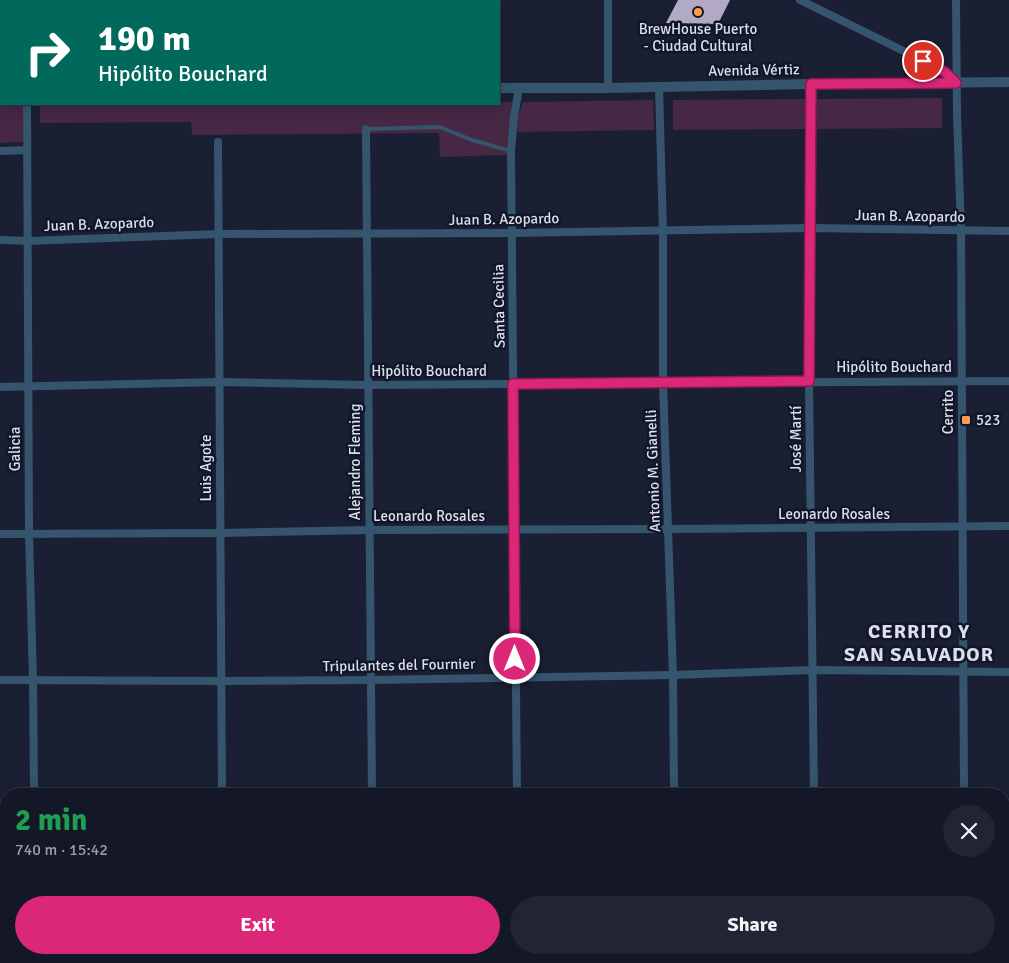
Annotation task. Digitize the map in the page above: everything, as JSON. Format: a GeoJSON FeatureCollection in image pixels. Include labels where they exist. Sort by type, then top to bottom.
{"type":"FeatureCollection","features":[{"type":"Feature","properties":{"kind":"street"},"geometry":{"type":"LineString","coordinates":[[608,0],[608,88]]}},
{"type":"Feature","properties":{"kind":"street"},"geometry":{"type":"LineString","coordinates":[[800,0],[940,69],[956,83]]}},
{"type":"Feature","properties":{"kind":"street","name":"Cerrito"},"geometry":{"type":"LineString","coordinates":[[956,0],[956,83],[961,230],[964,788]]}},
{"type":"Feature","properties":{"kind":"street","name":"Avenida Vértiz"},"geometry":{"type":"LineString","coordinates":[[500,88],[1009,82]]}},
{"type":"Feature","properties":{"kind":"street","name":"José Martí"},"geometry":{"type":"LineString","coordinates":[[811,84],[809,381],[814,788]]}},
{"type":"Feature","properties":{"kind":"street","name":"Antonio M. Gianelli"},"geometry":{"type":"LineString","coordinates":[[659,87],[663,230],[663,383],[673,675],[674,788]]}},
{"type":"Feature","properties":{"kind":"street","name":"Santa Cecilia"},"geometry":{"type":"LineString","coordinates":[[516,788],[511,150],[519,88]]}},
{"type":"Feature","properties":{"kind":"street","name":"Galicia"},"geometry":{"type":"LineString","coordinates":[[27,105],[29,533],[34,788]]}},
{"type":"Feature","properties":{"kind":"street","name":"Alejandro Fleming"},"geometry":{"type":"LineString","coordinates":[[366,130],[372,788]]}},
{"type":"Feature","properties":{"kind":"street","name":"Luis Agote"},"geometry":{"type":"LineString","coordinates":[[218,142],[222,788]]}},
{"type":"Feature","properties":{"kind":"street"},"geometry":{"type":"LineString","coordinates":[[0,150],[27,150]]}},
{"type":"Feature","properties":{"kind":"street","name":"Juan B. Azopardo"},"geometry":{"type":"LineString","coordinates":[[0,240],[28,241],[219,234],[512,233],[811,228],[1009,231]]}},
{"type":"Feature","properties":{"kind":"street","name":"Hipólito Bouchard"},"geometry":{"type":"LineString","coordinates":[[0,387],[220,382],[368,385],[1009,381]]}},
{"type":"Feature","properties":{"kind":"street","name":"Leonardo Rosales"},"geometry":{"type":"LineString","coordinates":[[0,534],[221,534],[369,530],[1009,526]]}},
{"type":"Feature","properties":{"kind":"street","name":"Tripulantes del Fournier"},"geometry":{"type":"LineString","coordinates":[[0,680],[371,680],[673,675],[812,670],[1009,672]]}},
{"type":"Feature","properties":{"kind":"lane"},"geometry":{"type":"LineString","coordinates":[[366,130],[440,127],[472,140],[511,150]]}},
{"type":"Feature","properties":{"kind":"shaded area"},"geometry":{"type":"Polygon","coordinates":[[[942,98],[942,128],[817,129],[817,99],[942,98]]]}},
{"type":"Feature","properties":{"kind":"shaded area"},"geometry":{"type":"Polygon","coordinates":[[[808,99],[808,129],[673,130],[673,100],[808,99]]]}},
{"type":"Feature","properties":{"kind":"shaded area"},"geometry":{"type":"Polygon","coordinates":[[[653,100],[654,130],[517,132],[518,117],[523,102],[653,100]]]}},
{"type":"Feature","properties":{"kind":"shaded area"},"geometry":{"type":"Polygon","coordinates":[[[500,102],[512,102],[507,155],[440,157],[439,133],[192,135],[191,122],[40,123],[40,106],[500,105],[500,102]]]}},
{"type":"Feature","properties":{"kind":"shaded area"},"geometry":{"type":"Polygon","coordinates":[[[0,105],[23,105],[23,142],[0,143],[0,105]]]}},
{"type":"Feature","properties":{"kind":"building","name":"BrewHouse Puerto - Ciudad Cultural"},"geometry":{"type":"Polygon","coordinates":[[[678,0],[730,0],[718,24],[666,23],[678,0]]]}},
{"type":"Feature","properties":{"kind":"place","name":"BrewHouse Puerto - Ciudad Cultural"},"geometry":{"type":"Point","coordinates":[698,12]}},
{"type":"Feature","properties":{"kind":"place","name":"523"},"geometry":{"type":"Point","coordinates":[966,420]}},
{"type":"Feature","properties":{"kind":"district","name":"CERRITO Y SAN SALVADOR"},"geometry":{"type":"Point","coordinates":[919,642]}},
{"type":"Feature","properties":{"kind":"route"},"geometry":{"type":"LineString","coordinates":[[515,659],[513,384],[809,381],[811,84],[956,83],[945,72],[923,61]]}}]}
